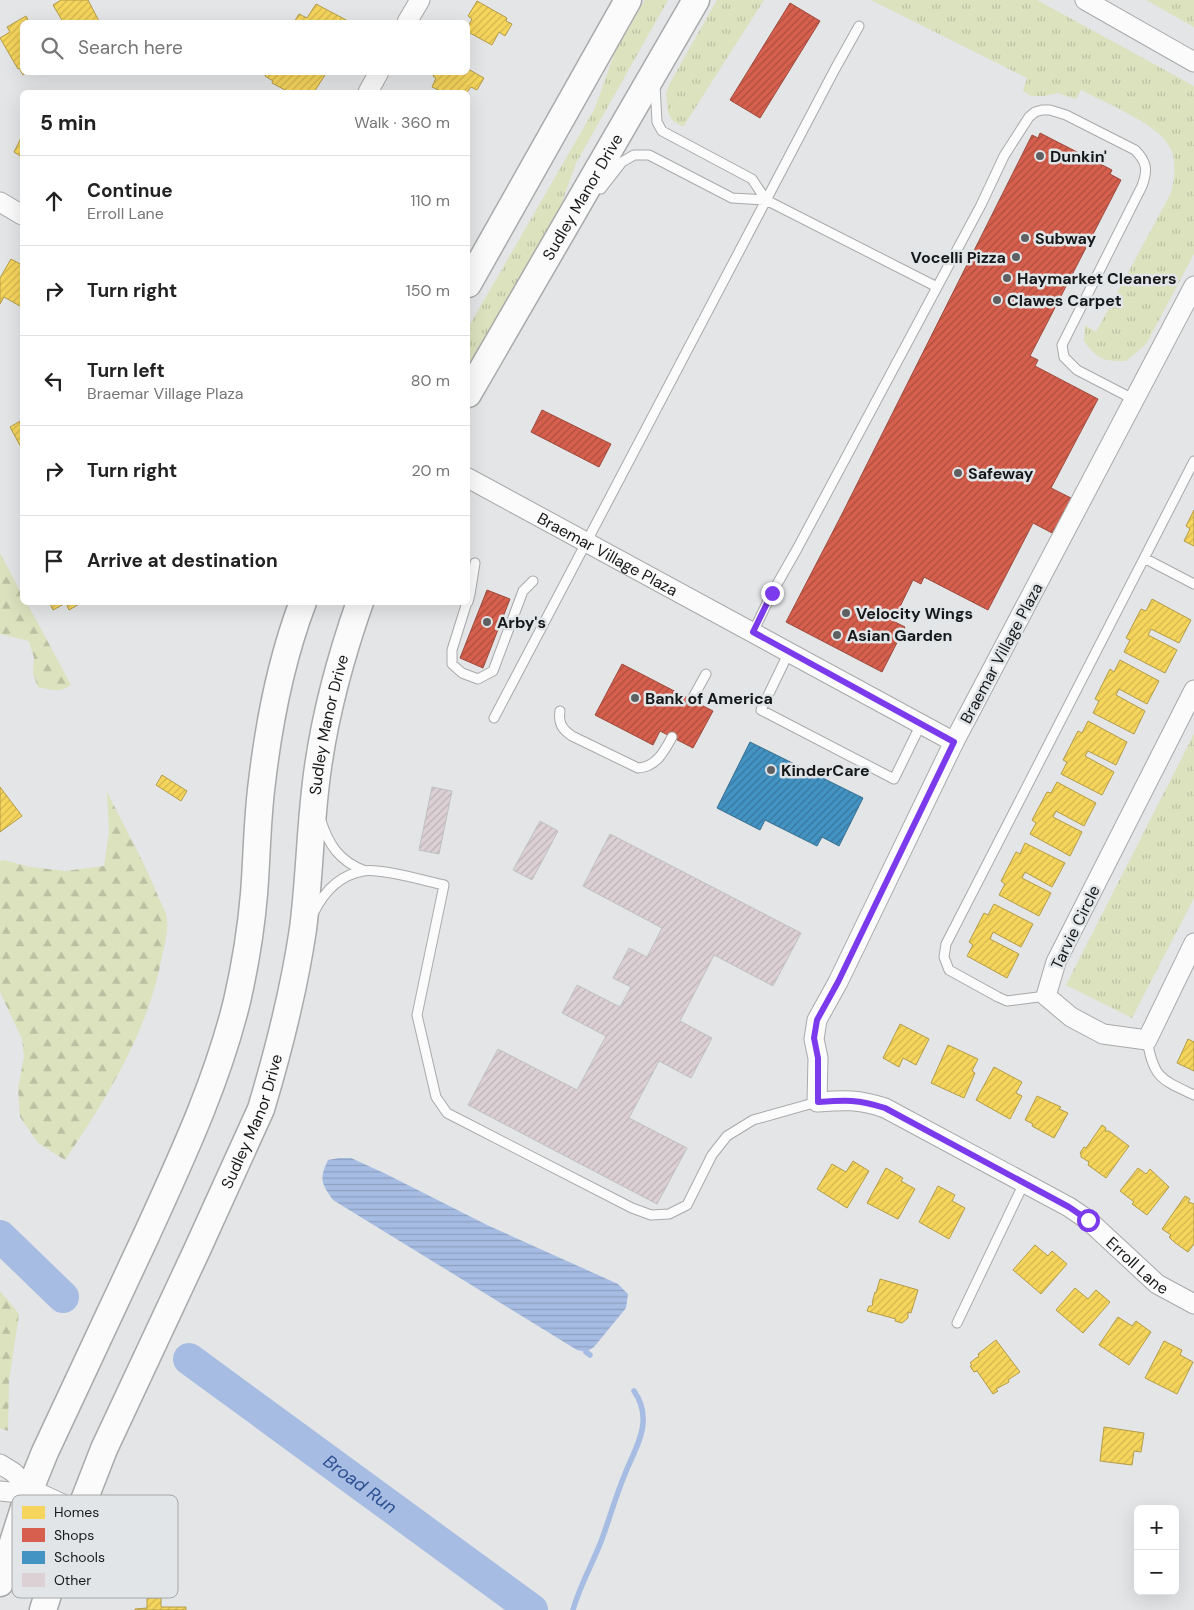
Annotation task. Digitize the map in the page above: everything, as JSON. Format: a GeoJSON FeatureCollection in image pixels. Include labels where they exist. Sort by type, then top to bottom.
{"type":"FeatureCollection","features":[{"type":"Feature","properties":{"kind":"main road"},"geometry":{"type":"LineString","coordinates":[[470,280],[628,0]]}},
{"type":"Feature","properties":{"kind":"main road","name":"Sudley Manor Drive"},"geometry":{"type":"LineString","coordinates":[[470,391],[696,0]]}},
{"type":"Feature","properties":{"kind":"main road"},"geometry":{"type":"LineString","coordinates":[[28,1495],[45,1452],[181,1160],[205,1104],[224,1047],[237,1000],[246,954],[254,895],[262,783],[271,720],[285,659],[302,605]]}},
{"type":"Feature","properties":{"kind":"main road","name":"Sudley Manor Drive"},"geometry":{"type":"LineString","coordinates":[[86,1495],[104,1449],[261,1109],[279,1049],[293,989],[301,939],[318,766],[328,710],[345,644],[359,605]]}},
{"type":"Feature","properties":{"kind":"main road"},"geometry":{"type":"LineString","coordinates":[[0,1583],[12,1545]]}},
{"type":"Feature","properties":{"kind":"main road","name":"Sudley Manor Drive"},"geometry":{"type":"LineString","coordinates":[[43,1610],[48,1598]]}},
{"type":"Feature","properties":{"kind":"street"},"geometry":{"type":"LineString","coordinates":[[408,20],[420,0]]}},
{"type":"Feature","properties":{"kind":"street"},"geometry":{"type":"LineString","coordinates":[[1085,0],[1194,62]]}},
{"type":"Feature","properties":{"kind":"street"},"geometry":{"type":"LineString","coordinates":[[369,90],[377,75]]}},
{"type":"Feature","properties":{"kind":"street"},"geometry":{"type":"LineString","coordinates":[[0,202],[20,214]]}},
{"type":"Feature","properties":{"kind":"street","name":"Braemar Village Plaza"},"geometry":{"type":"LineString","coordinates":[[470,479],[954,742],[1194,286]]}},
{"type":"Feature","properties":{"kind":"street","name":"Tarvie Circle"},"geometry":{"type":"LineString","coordinates":[[1046,996],[1056,962],[1194,690]]}},
{"type":"Feature","properties":{"kind":"street"},"geometry":{"type":"LineString","coordinates":[[818,1102],[818,1058],[814,1038],[817,1020],[838,982],[954,742]]}},
{"type":"Feature","properties":{"kind":"street"},"geometry":{"type":"LineString","coordinates":[[1046,996],[1071,1017],[1103,1034],[1147,1040],[1194,943]]}},
{"type":"Feature","properties":{"kind":"street","name":"Erroll Lane"},"geometry":{"type":"LineString","coordinates":[[818,1102],[852,1100],[867,1102],[885,1108],[1069,1207],[1088,1220],[1157,1284],[1194,1304]]}},
{"type":"Feature","properties":{"kind":"street"},"geometry":{"type":"LineString","coordinates":[[0,1464],[13,1472],[30,1489],[43,1495]]}},
{"type":"Feature","properties":{"kind":"street"},"geometry":{"type":"LineString","coordinates":[[0,1491],[10,1492],[30,1489]]}},
{"type":"Feature","properties":{"kind":"lane"},"geometry":{"type":"LineString","coordinates":[[494,718],[858,26]]}},
{"type":"Feature","properties":{"kind":"lane"},"geometry":{"type":"LineString","coordinates":[[655,71],[657,122],[662,132],[752,179],[766,200]]}},
{"type":"Feature","properties":{"kind":"lane"},"geometry":{"type":"LineString","coordinates":[[753,632],[772,593],[797,550],[937,287],[1004,156],[1029,117],[1035,112],[1050,110],[1066,115],[1134,150],[1143,159],[1146,170],[1145,178],[1062,345],[1064,357],[1077,370],[1135,400]]}},
{"type":"Feature","properties":{"kind":"lane"},"geometry":{"type":"LineString","coordinates":[[597,197],[605,182],[622,162],[634,156],[649,156],[732,198],[766,200],[937,287]]}},
{"type":"Feature","properties":{"kind":"lane"},"geometry":{"type":"LineString","coordinates":[[561,232],[582,216]]}},
{"type":"Feature","properties":{"kind":"lane"},"geometry":{"type":"LineString","coordinates":[[1046,996],[1007,1001],[998,997],[949,970],[944,957],[946,944],[1194,462]]}},
{"type":"Feature","properties":{"kind":"lane"},"geometry":{"type":"LineString","coordinates":[[1144,558],[1194,584]]}},
{"type":"Feature","properties":{"kind":"lane"},"geometry":{"type":"LineString","coordinates":[[470,594],[475,563]]}},
{"type":"Feature","properties":{"kind":"lane"},"geometry":{"type":"LineString","coordinates":[[466,605],[452,650],[452,664],[462,673],[478,679],[493,671],[523,591],[533,581]]}},
{"type":"Feature","properties":{"kind":"lane"},"geometry":{"type":"LineString","coordinates":[[789,652],[761,710],[894,779],[921,724]]}},
{"type":"Feature","properties":{"kind":"lane"},"geometry":{"type":"LineString","coordinates":[[692,700],[706,674]]}},
{"type":"Feature","properties":{"kind":"lane"},"geometry":{"type":"LineString","coordinates":[[560,711],[561,726],[566,731],[589,745],[638,768],[645,768],[654,763],[672,737]]}},
{"type":"Feature","properties":{"kind":"lane"},"geometry":{"type":"LineString","coordinates":[[314,802],[328,840],[335,851],[345,860],[365,871]]}},
{"type":"Feature","properties":{"kind":"lane"},"geometry":{"type":"LineString","coordinates":[[301,939],[318,905],[331,887],[344,878],[365,871],[378,871],[444,885],[417,1015],[436,1097],[447,1112],[624,1204],[651,1215],[669,1214],[687,1205],[712,1155],[727,1136],[753,1120],[818,1102]]}},
{"type":"Feature","properties":{"kind":"lane"},"geometry":{"type":"LineString","coordinates":[[1147,1040],[1151,1062],[1158,1075],[1168,1083],[1194,1095]]}},
{"type":"Feature","properties":{"kind":"lane"},"geometry":{"type":"LineString","coordinates":[[957,1324],[1024,1183]]}},
{"type":"Feature","properties":{"kind":"green space"},"geometry":{"type":"Polygon","coordinates":[[[645,0],[668,0],[576,163],[553,227],[470,368],[470,325],[595,108],[615,52],[645,0]]]}},
{"type":"Feature","properties":{"kind":"green space"},"geometry":{"type":"Polygon","coordinates":[[[717,0],[764,0],[683,127],[672,120],[668,112],[666,93],[717,0]]]}},
{"type":"Feature","properties":{"kind":"green space"},"geometry":{"type":"Polygon","coordinates":[[[871,0],[1037,0],[1194,86],[1194,254],[1146,344],[1126,361],[1106,360],[1097,356],[1084,341],[1085,325],[1096,332],[1171,193],[1174,162],[1168,144],[1152,128],[1141,121],[1081,90],[1076,99],[1057,93],[1031,96],[1023,91],[1027,78],[871,0]]]}},
{"type":"Feature","properties":{"kind":"green space"},"geometry":{"type":"Polygon","coordinates":[[[1146,0],[1194,0],[1194,27],[1146,0]]]}},
{"type":"Feature","properties":{"kind":"green space"},"geometry":{"type":"Polygon","coordinates":[[[0,553],[20,591],[20,605],[28,605],[71,685],[67,688],[55,690],[38,687],[33,674],[34,658],[29,641],[0,634],[0,553]]]}},
{"type":"Feature","properties":{"kind":"green space"},"geometry":{"type":"Polygon","coordinates":[[[1194,734],[1194,898],[1132,1018],[1066,985],[1194,734]]]}},
{"type":"Feature","properties":{"kind":"green space"},"geometry":{"type":"Polygon","coordinates":[[[107,792],[140,855],[164,909],[167,919],[167,933],[156,983],[137,1037],[111,1088],[65,1160],[38,1143],[20,1117],[18,1088],[24,1057],[22,1039],[0,992],[0,861],[4,860],[30,867],[65,871],[104,866],[109,831],[107,792]]]}},
{"type":"Feature","properties":{"kind":"green space"},"geometry":{"type":"Polygon","coordinates":[[[0,1291],[19,1314],[9,1381],[8,1431],[0,1428],[0,1291]]]}},
{"type":"Feature","properties":{"kind":"water"},"geometry":{"type":"Polygon","coordinates":[[[351,1158],[487,1225],[618,1284],[628,1294],[626,1308],[594,1347],[586,1352],[577,1350],[333,1200],[324,1185],[322,1177],[328,1160],[351,1158]]]}},
{"type":"Feature","properties":{"kind":"building: Homes"},"geometry":{"type":"Polygon","coordinates":[[[61,0],[88,0],[98,20],[62,20],[53,5],[61,0]]]}},
{"type":"Feature","properties":{"kind":"building: Homes"},"geometry":{"type":"Polygon","coordinates":[[[477,1],[507,18],[506,21],[512,24],[505,36],[499,32],[492,45],[470,33],[472,19],[468,16],[477,1]]]}},
{"type":"Feature","properties":{"kind":"building: Homes"},"geometry":{"type":"Polygon","coordinates":[[[316,4],[346,20],[295,20],[299,14],[307,18],[316,4]]]}},
{"type":"Feature","properties":{"kind":"building: Homes"},"geometry":{"type":"Polygon","coordinates":[[[26,16],[28,20],[20,20],[20,70],[0,38],[10,32],[7,27],[26,16]]]}},
{"type":"Feature","properties":{"kind":"building: Homes"},"geometry":{"type":"Polygon","coordinates":[[[470,70],[484,78],[477,90],[471,87],[469,90],[439,90],[432,87],[436,78],[433,76],[470,75],[470,70]]]}},
{"type":"Feature","properties":{"kind":"building: Homes"},"geometry":{"type":"Polygon","coordinates":[[[325,75],[315,90],[285,90],[272,83],[273,81],[265,76],[325,75]]]}},
{"type":"Feature","properties":{"kind":"building: Homes"},"geometry":{"type":"Polygon","coordinates":[[[20,140],[20,156],[14,152],[20,140]]]}},
{"type":"Feature","properties":{"kind":"building: Homes"},"geometry":{"type":"Polygon","coordinates":[[[11,259],[20,264],[20,306],[4,297],[0,304],[0,278],[11,259]]]}},
{"type":"Feature","properties":{"kind":"building: Homes"},"geometry":{"type":"Polygon","coordinates":[[[20,421],[20,445],[10,427],[20,421]]]}},
{"type":"Feature","properties":{"kind":"building: Homes"},"geometry":{"type":"Polygon","coordinates":[[[1194,510],[1194,546],[1184,541],[1190,529],[1186,526],[1194,510]]]}},
{"type":"Feature","properties":{"kind":"building: Homes"},"geometry":{"type":"Polygon","coordinates":[[[1152,599],[1191,620],[1179,643],[1151,629],[1148,635],[1177,650],[1165,673],[1124,652],[1130,640],[1126,638],[1141,609],[1146,611],[1152,599]]]}},
{"type":"Feature","properties":{"kind":"building: Homes"},"geometry":{"type":"Polygon","coordinates":[[[50,605],[62,605],[53,610],[50,605]]]}},
{"type":"Feature","properties":{"kind":"building: Homes"},"geometry":{"type":"Polygon","coordinates":[[[67,605],[78,605],[69,610],[67,605]]]}},
{"type":"Feature","properties":{"kind":"building: Homes"},"geometry":{"type":"Polygon","coordinates":[[[1120,660],[1159,681],[1147,704],[1119,689],[1116,695],[1145,711],[1134,734],[1093,713],[1099,701],[1095,699],[1110,669],[1114,672],[1120,660]]]}},
{"type":"Feature","properties":{"kind":"building: Homes"},"geometry":{"type":"Polygon","coordinates":[[[1088,721],[1127,742],[1116,765],[1088,751],[1085,756],[1114,772],[1102,795],[1061,774],[1067,762],[1063,760],[1078,731],[1082,733],[1088,721]]]}},
{"type":"Feature","properties":{"kind":"building: Homes"},"geometry":{"type":"Polygon","coordinates":[[[162,775],[187,791],[181,801],[156,785],[162,775]]]}},
{"type":"Feature","properties":{"kind":"building: Homes"},"geometry":{"type":"Polygon","coordinates":[[[1057,782],[1096,803],[1084,826],[1056,811],[1053,817],[1082,832],[1070,856],[1030,834],[1036,823],[1032,820],[1047,792],[1051,793],[1057,782]]]}},
{"type":"Feature","properties":{"kind":"building: Homes"},"geometry":{"type":"Polygon","coordinates":[[[0,787],[22,816],[0,832],[0,787]]]}},
{"type":"Feature","properties":{"kind":"building: Homes"},"geometry":{"type":"Polygon","coordinates":[[[1025,843],[1065,863],[1052,887],[1025,872],[1022,878],[1051,893],[1039,916],[999,895],[1005,884],[1001,881],[1016,852],[1020,854],[1025,843]]]}},
{"type":"Feature","properties":{"kind":"building: Homes"},"geometry":{"type":"Polygon","coordinates":[[[994,904],[1033,924],[1021,947],[993,932],[990,939],[1019,954],[1007,978],[967,956],[973,945],[969,942],[984,913],[988,915],[994,904]]]}},
{"type":"Feature","properties":{"kind":"building: Homes"},"geometry":{"type":"Polygon","coordinates":[[[900,1024],[929,1039],[916,1065],[903,1058],[899,1067],[883,1058],[900,1024]]]}},
{"type":"Feature","properties":{"kind":"building: Homes"},"geometry":{"type":"Polygon","coordinates":[[[1188,1039],[1194,1042],[1194,1071],[1177,1063],[1188,1039]]]}},
{"type":"Feature","properties":{"kind":"building: Homes"},"geometry":{"type":"Polygon","coordinates":[[[948,1045],[978,1059],[972,1071],[975,1073],[964,1098],[931,1083],[948,1045]]]}},
{"type":"Feature","properties":{"kind":"building: Homes"},"geometry":{"type":"Polygon","coordinates":[[[994,1067],[1022,1082],[1016,1093],[1022,1096],[1010,1119],[976,1100],[994,1067]]]}},
{"type":"Feature","properties":{"kind":"building: Homes"},"geometry":{"type":"Polygon","coordinates":[[[1037,1096],[1061,1107],[1059,1109],[1068,1113],[1054,1138],[1025,1120],[1037,1096]]]}},
{"type":"Feature","properties":{"kind":"building: Homes"},"geometry":{"type":"Polygon","coordinates":[[[1102,1125],[1106,1128],[1105,1131],[1109,1131],[1129,1146],[1106,1178],[1088,1165],[1089,1162],[1081,1157],[1080,1153],[1084,1147],[1086,1148],[1102,1125]]]}},
{"type":"Feature","properties":{"kind":"building: Homes"},"geometry":{"type":"Polygon","coordinates":[[[853,1161],[869,1171],[847,1208],[817,1189],[832,1164],[846,1172],[853,1161]]]}},
{"type":"Feature","properties":{"kind":"building: Homes"},"geometry":{"type":"Polygon","coordinates":[[[886,1168],[903,1178],[901,1181],[915,1189],[898,1219],[867,1203],[886,1168]]]}},
{"type":"Feature","properties":{"kind":"building: Homes"},"geometry":{"type":"Polygon","coordinates":[[[1138,1168],[1146,1174],[1150,1169],[1169,1187],[1147,1215],[1132,1204],[1134,1202],[1120,1191],[1138,1168]]]}},
{"type":"Feature","properties":{"kind":"building: Homes"},"geometry":{"type":"Polygon","coordinates":[[[938,1186],[955,1195],[952,1201],[965,1208],[949,1239],[919,1222],[938,1186]]]}},
{"type":"Feature","properties":{"kind":"building: Homes"},"geometry":{"type":"Polygon","coordinates":[[[1185,1196],[1190,1199],[1188,1202],[1194,1204],[1194,1244],[1188,1252],[1174,1242],[1169,1237],[1171,1235],[1162,1229],[1185,1196]]]}},
{"type":"Feature","properties":{"kind":"building: Homes"},"geometry":{"type":"Polygon","coordinates":[[[1035,1245],[1048,1256],[1052,1251],[1067,1264],[1041,1294],[1013,1270],[1035,1245]]]}},
{"type":"Feature","properties":{"kind":"building: Homes"},"geometry":{"type":"Polygon","coordinates":[[[880,1279],[918,1290],[911,1313],[908,1312],[908,1318],[902,1323],[895,1321],[896,1319],[867,1311],[869,1306],[872,1306],[880,1279]]]}},
{"type":"Feature","properties":{"kind":"building: Homes"},"geometry":{"type":"Polygon","coordinates":[[[1075,1288],[1088,1299],[1096,1290],[1110,1302],[1083,1333],[1056,1310],[1075,1288]]]}},
{"type":"Feature","properties":{"kind":"building: Homes"},"geometry":{"type":"Polygon","coordinates":[[[1118,1317],[1132,1326],[1136,1321],[1151,1332],[1129,1365],[1099,1345],[1118,1317]]]}},
{"type":"Feature","properties":{"kind":"building: Homes"},"geometry":{"type":"Polygon","coordinates":[[[996,1340],[1020,1372],[1008,1380],[1009,1382],[996,1389],[998,1391],[993,1394],[977,1371],[974,1372],[970,1363],[996,1340]]]}},
{"type":"Feature","properties":{"kind":"building: Homes"},"geometry":{"type":"Polygon","coordinates":[[[1164,1341],[1182,1350],[1180,1355],[1193,1362],[1177,1394],[1145,1378],[1164,1341]]]}},
{"type":"Feature","properties":{"kind":"building: Homes"},"geometry":{"type":"Polygon","coordinates":[[[1104,1427],[1144,1433],[1141,1452],[1134,1451],[1132,1465],[1100,1461],[1104,1427]]]}},
{"type":"Feature","properties":{"kind":"building: Homes"},"geometry":{"type":"Polygon","coordinates":[[[147,1598],[161,1598],[161,1607],[186,1607],[186,1610],[135,1610],[147,1608],[147,1598]]]}},
{"type":"Feature","properties":{"kind":"building: Shops"},"geometry":{"type":"Polygon","coordinates":[[[790,3],[820,21],[760,118],[730,100],[790,3]]]}},
{"type":"Feature","properties":{"kind":"building: Shops"},"geometry":{"type":"Polygon","coordinates":[[[1040,133],[1112,170],[1110,174],[1121,180],[1030,356],[1038,360],[1035,366],[1098,399],[1051,488],[1073,499],[1054,534],[1033,523],[988,610],[924,577],[921,584],[913,580],[893,621],[905,627],[882,672],[786,622],[1032,135],[1038,138],[1040,133]]]}},
{"type":"Feature","properties":{"kind":"building: Shops"},"geometry":{"type":"Polygon","coordinates":[[[542,410],[611,444],[599,467],[531,432],[542,410]]]}},
{"type":"Feature","properties":{"kind":"building: Shops"},"geometry":{"type":"Polygon","coordinates":[[[487,590],[510,599],[483,668],[460,658],[487,590]]]}},
{"type":"Feature","properties":{"kind":"building: Shops"},"geometry":{"type":"Polygon","coordinates":[[[622,664],[713,711],[693,748],[660,731],[653,745],[595,715],[622,664]]]}},
{"type":"Feature","properties":{"kind":"building: Schools","name":"KinderCare"},"geometry":{"type":"Polygon","coordinates":[[[750,742],[863,798],[839,846],[822,837],[817,846],[765,820],[760,830],[717,808],[750,742]]]}},
{"type":"Feature","properties":{"kind":"building: Other"},"geometry":{"type":"Polygon","coordinates":[[[432,787],[452,791],[439,854],[419,850],[432,787]]]}},
{"type":"Feature","properties":{"kind":"building: Other"},"geometry":{"type":"Polygon","coordinates":[[[540,821],[558,831],[532,880],[513,870],[540,821]]]}},
{"type":"Feature","properties":{"kind":"building: Other"},"geometry":{"type":"Polygon","coordinates":[[[610,834],[801,933],[773,986],[714,955],[680,1021],[712,1038],[691,1078],[659,1061],[629,1118],[687,1148],[657,1204],[468,1105],[498,1049],[577,1090],[606,1036],[562,1013],[577,985],[620,1007],[631,987],[613,978],[629,948],[647,957],[662,928],[583,886],[610,834]]]}},
{"type":"Feature","properties":{"kind":"waterway","name":"Broad Run"},"geometry":{"type":"LineString","coordinates":[[0,1236],[63,1297]]}},
{"type":"Feature","properties":{"kind":"waterway"},"geometry":{"type":"LineString","coordinates":[[586,1352],[590,1355]]}},
{"type":"Feature","properties":{"kind":"waterway","name":"Broad Run"},"geometry":{"type":"LineString","coordinates":[[189,1359],[532,1610]]}},
{"type":"Feature","properties":{"kind":"waterway"},"geometry":{"type":"LineString","coordinates":[[573,1610],[641,1436],[642,1410],[634,1391]]}},
{"type":"Feature","properties":{"kind":"place","name":"Dunkin'"},"geometry":{"type":"Point","coordinates":[1040,156]}},
{"type":"Feature","properties":{"kind":"place","name":"Subway"},"geometry":{"type":"Point","coordinates":[1025,238]}},
{"type":"Feature","properties":{"kind":"place","name":"Vocelli Pizza"},"geometry":{"type":"Point","coordinates":[1016,257]}},
{"type":"Feature","properties":{"kind":"place","name":"Haymarket Cleaners"},"geometry":{"type":"Point","coordinates":[1007,278]}},
{"type":"Feature","properties":{"kind":"place","name":"Clawes Carpet"},"geometry":{"type":"Point","coordinates":[997,300]}},
{"type":"Feature","properties":{"kind":"place","name":"Safeway"},"geometry":{"type":"Point","coordinates":[958,473]}},
{"type":"Feature","properties":{"kind":"place","name":"Velocity Wings"},"geometry":{"type":"Point","coordinates":[846,613]}},
{"type":"Feature","properties":{"kind":"place","name":"Arby's"},"geometry":{"type":"Point","coordinates":[487,622]}},
{"type":"Feature","properties":{"kind":"place","name":"Asian Garden"},"geometry":{"type":"Point","coordinates":[837,635]}},
{"type":"Feature","properties":{"kind":"place","name":"Bank of America"},"geometry":{"type":"Point","coordinates":[635,698]}},
{"type":"Feature","properties":{"kind":"place","name":"KinderCare"},"geometry":{"type":"Point","coordinates":[771,770]}},
{"type":"Feature","properties":{"kind":"route"},"geometry":{"type":"LineString","coordinates":[[772,593],[753,632],[954,742],[838,982],[817,1020],[814,1038],[818,1058],[818,1102],[852,1100],[867,1102],[885,1108],[1069,1207],[1088,1220]]}}]}
